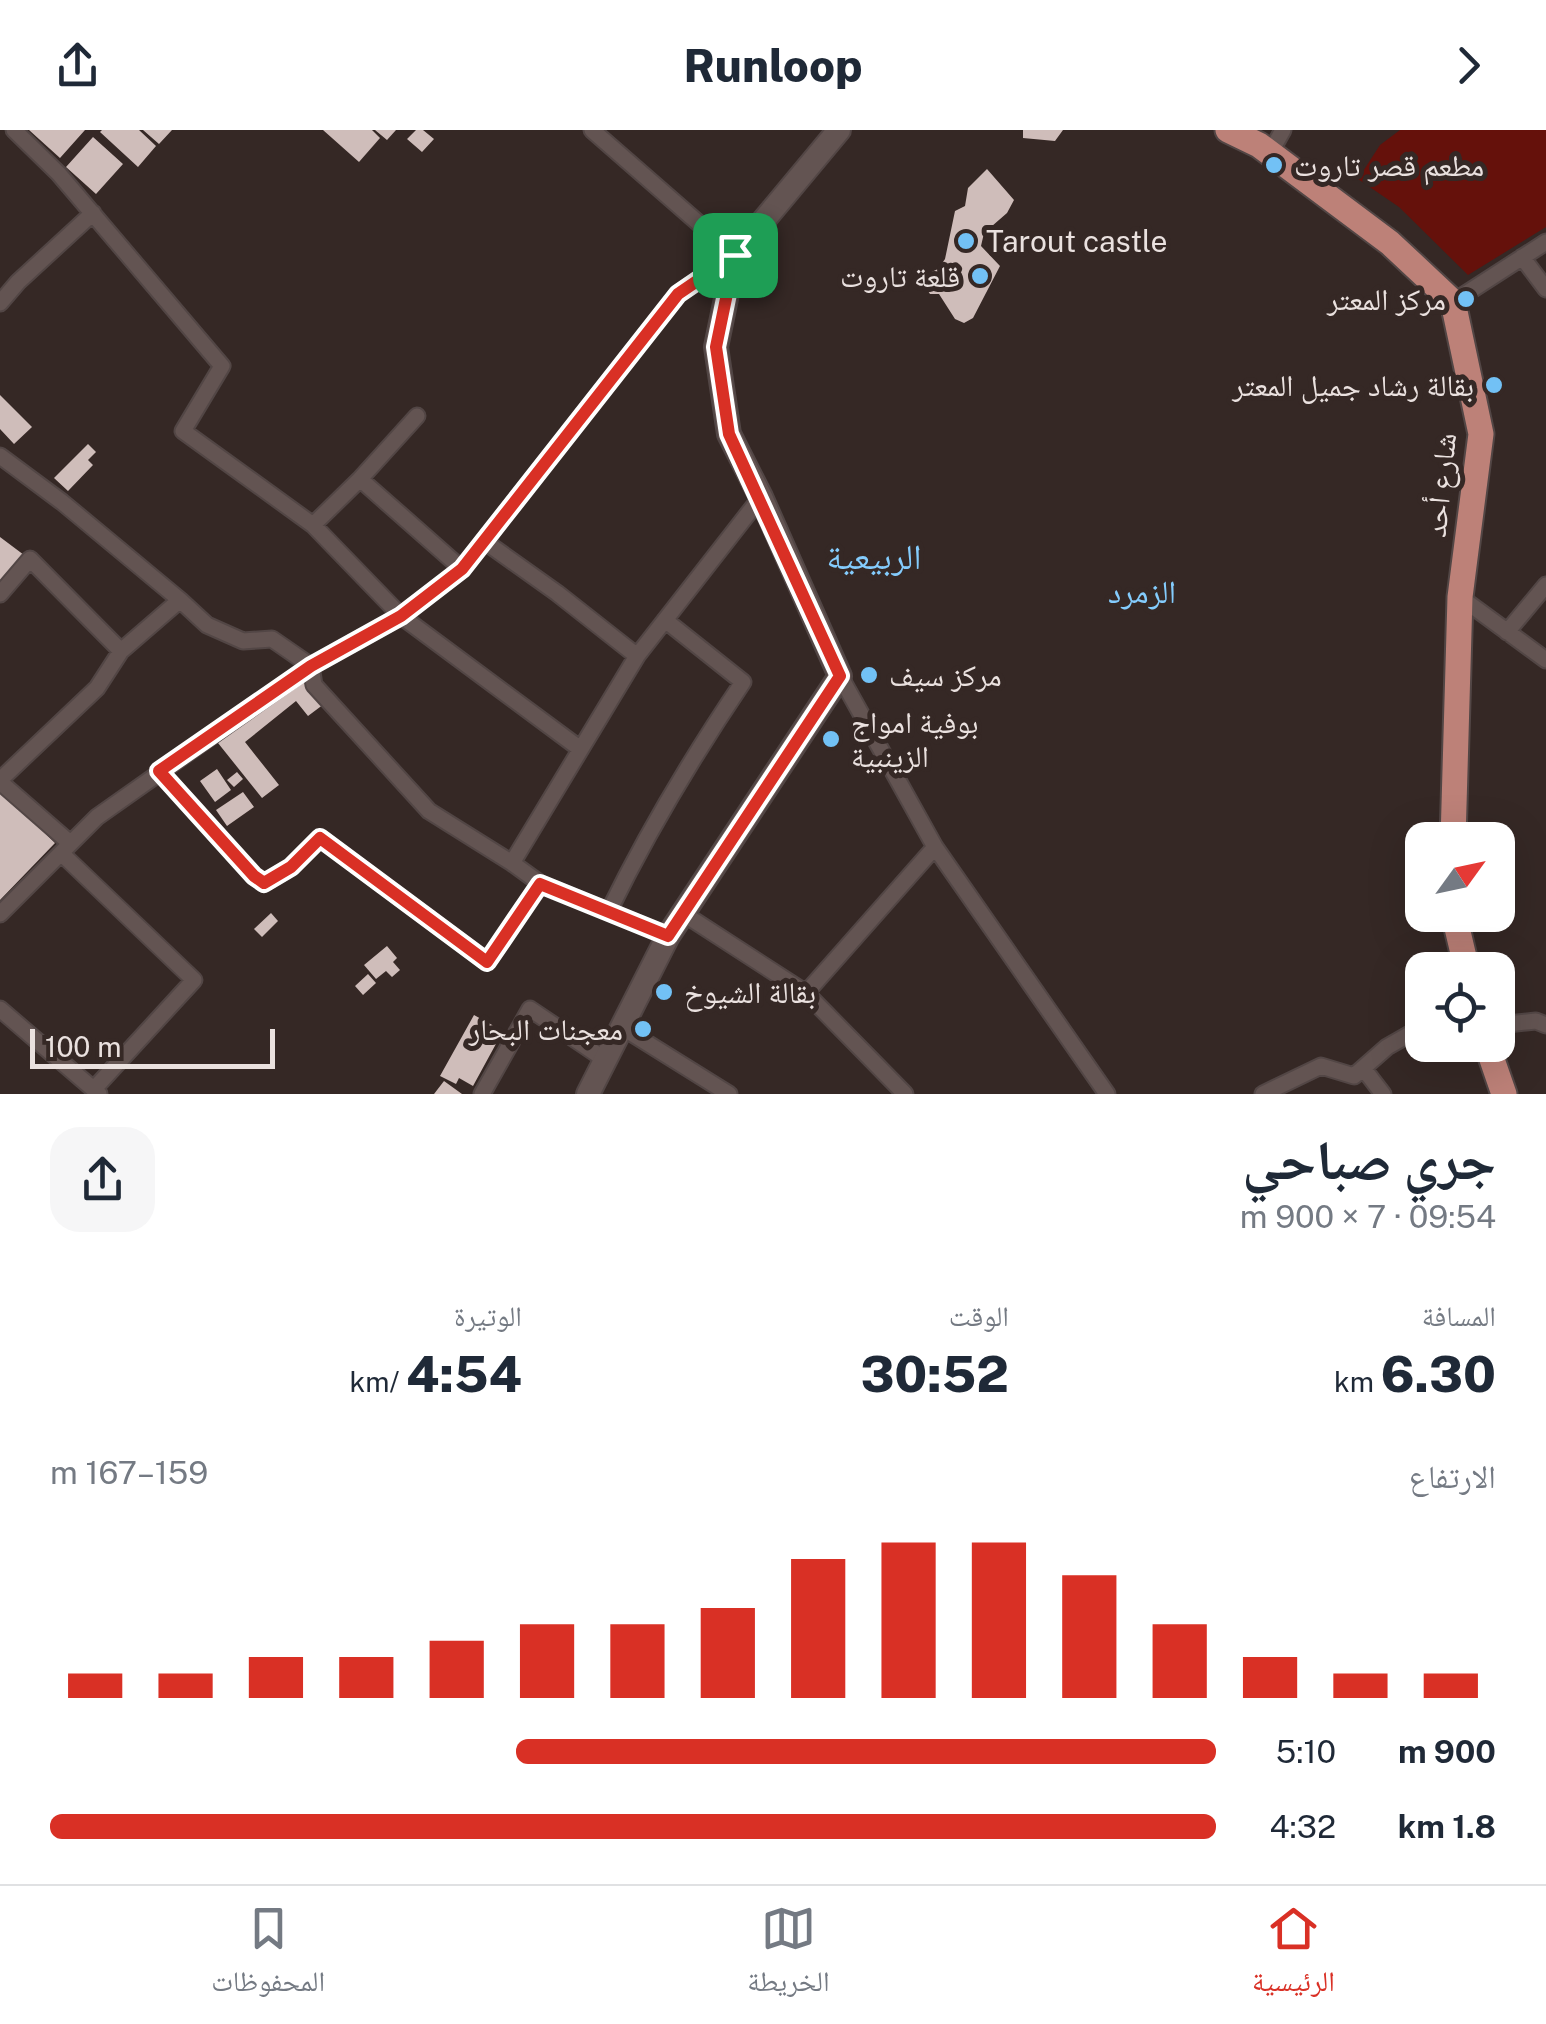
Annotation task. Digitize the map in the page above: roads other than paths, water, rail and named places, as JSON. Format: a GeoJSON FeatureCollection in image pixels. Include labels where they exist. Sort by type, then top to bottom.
{"type":"FeatureCollection","features":[{"type":"Feature","properties":{"kind":"main road"},"geometry":{"type":"LineString","coordinates":[[1228,130],[1270,153],[1390,243],[1452,302]]}},
{"type":"Feature","properties":{"kind":"main road","name":"شارع أحد"},"geometry":{"type":"LineString","coordinates":[[1452,302],[1481,434],[1460,597],[1454,822]]}},
{"type":"Feature","properties":{"kind":"main road"},"geometry":{"type":"LineString","coordinates":[[1494,1062],[1504,1094]]}},
{"type":"Feature","properties":{"kind":"street"},"geometry":{"type":"LineString","coordinates":[[14,130],[59,174],[222,366],[183,431],[313,525],[401,616],[579,748]]}},
{"type":"Feature","properties":{"kind":"street"},"geometry":{"type":"LineString","coordinates":[[592,130],[735,255]]}},
{"type":"Feature","properties":{"kind":"street"},"geometry":{"type":"LineString","coordinates":[[0,914],[97,817],[311,666],[401,616],[462,569],[678,294],[735,255],[839,130]]}},
{"type":"Feature","properties":{"kind":"street"},"geometry":{"type":"LineString","coordinates":[[1270,153],[1283,130]]}},
{"type":"Feature","properties":{"kind":"street"},"geometry":{"type":"LineString","coordinates":[[0,302],[93,213]]}},
{"type":"Feature","properties":{"kind":"street"},"geometry":{"type":"LineString","coordinates":[[1452,302],[1546,242]]}},
{"type":"Feature","properties":{"kind":"street"},"geometry":{"type":"LineString","coordinates":[[735,255],[716,347],[729,434],[840,676],[935,847],[1106,1094]]}},
{"type":"Feature","properties":{"kind":"street"},"geometry":{"type":"LineString","coordinates":[[1522,257],[1546,288]]}},
{"type":"Feature","properties":{"kind":"street"},"geometry":{"type":"LineString","coordinates":[[313,525],[360,480],[416,416]]}},
{"type":"Feature","properties":{"kind":"street"},"geometry":{"type":"LineString","coordinates":[[0,456],[62,502],[208,625],[243,641],[272,640],[311,666],[314,684],[429,812],[540,884],[668,936]]}},
{"type":"Feature","properties":{"kind":"street"},"geometry":{"type":"LineString","coordinates":[[360,480],[462,569]]}},
{"type":"Feature","properties":{"kind":"street"},"geometry":{"type":"LineString","coordinates":[[512,864],[636,656],[761,498]]}},
{"type":"Feature","properties":{"kind":"street"},"geometry":{"type":"LineString","coordinates":[[484,541],[558,593],[636,656]]}},
{"type":"Feature","properties":{"kind":"street"},"geometry":{"type":"LineString","coordinates":[[0,594],[30,560],[122,652]]}},
{"type":"Feature","properties":{"kind":"street"},"geometry":{"type":"LineString","coordinates":[[1507,632],[1546,585]]}},
{"type":"Feature","properties":{"kind":"street"},"geometry":{"type":"LineString","coordinates":[[1460,597],[1546,660]]}},
{"type":"Feature","properties":{"kind":"street"},"geometry":{"type":"LineString","coordinates":[[0,1009],[97,1092],[194,980],[0,781],[97,688],[122,652],[180,600]]}},
{"type":"Feature","properties":{"kind":"street"},"geometry":{"type":"LineString","coordinates":[[609,912],[690,760],[744,682],[665,620]]}},
{"type":"Feature","properties":{"kind":"street"},"geometry":{"type":"LineString","coordinates":[[588,1094],[668,936],[840,676]]}},
{"type":"Feature","properties":{"kind":"street"},"geometry":{"type":"LineString","coordinates":[[159,771],[264,883],[291,867],[320,838],[487,962],[540,884]]}},
{"type":"Feature","properties":{"kind":"street"},"geometry":{"type":"LineString","coordinates":[[806,993],[935,847]]}},
{"type":"Feature","properties":{"kind":"street"},"geometry":{"type":"LineString","coordinates":[[684,914],[806,993],[906,1094]]}},
{"type":"Feature","properties":{"kind":"street"},"geometry":{"type":"LineString","coordinates":[[482,1094],[530,1008],[607,1061]]}},
{"type":"Feature","properties":{"kind":"street"},"geometry":{"type":"LineString","coordinates":[[1515,1023],[1536,1021],[1546,1025]]}},
{"type":"Feature","properties":{"kind":"street"},"geometry":{"type":"LineString","coordinates":[[623,1028],[729,1094]]}},
{"type":"Feature","properties":{"kind":"street"},"geometry":{"type":"LineString","coordinates":[[1263,1094],[1321,1066],[1354,1076],[1405,1037]]}},
{"type":"Feature","properties":{"kind":"street"},"geometry":{"type":"LineString","coordinates":[[1363,1068],[1383,1094]]}},
{"type":"Feature","properties":{"kind":"place","name":"مطعم قصر تاروت"},"geometry":{"type":"Point","coordinates":[1274,165]}},
{"type":"Feature","properties":{"kind":"place","name":"Tarout castle"},"geometry":{"type":"Point","coordinates":[966,241]}},
{"type":"Feature","properties":{"kind":"place","name":"قلعة تاروت"},"geometry":{"type":"Point","coordinates":[980,276]}},
{"type":"Feature","properties":{"kind":"place","name":"مركز المعتر"},"geometry":{"type":"Point","coordinates":[1466,299]}},
{"type":"Feature","properties":{"kind":"place","name":"بقالة رشاد جميل المعتر"},"geometry":{"type":"Point","coordinates":[1494,385]}},
{"type":"Feature","properties":{"kind":"place","name":"مركز سيف"},"geometry":{"type":"Point","coordinates":[869,675]}},
{"type":"Feature","properties":{"kind":"place","name":"بوفية امواج الزينبية"},"geometry":{"type":"Point","coordinates":[831,739]}},
{"type":"Feature","properties":{"kind":"place","name":"بقالة الشيوخ"},"geometry":{"type":"Point","coordinates":[664,992]}},
{"type":"Feature","properties":{"kind":"place","name":"معجنات البحار"},"geometry":{"type":"Point","coordinates":[643,1029]}},
{"type":"Feature","properties":{"kind":"district","name":"الربيعية"},"geometry":{"type":"Point","coordinates":[874,556]}},
{"type":"Feature","properties":{"kind":"district","name":"الزمرد"},"geometry":{"type":"Point","coordinates":[1142,591]}}]}
